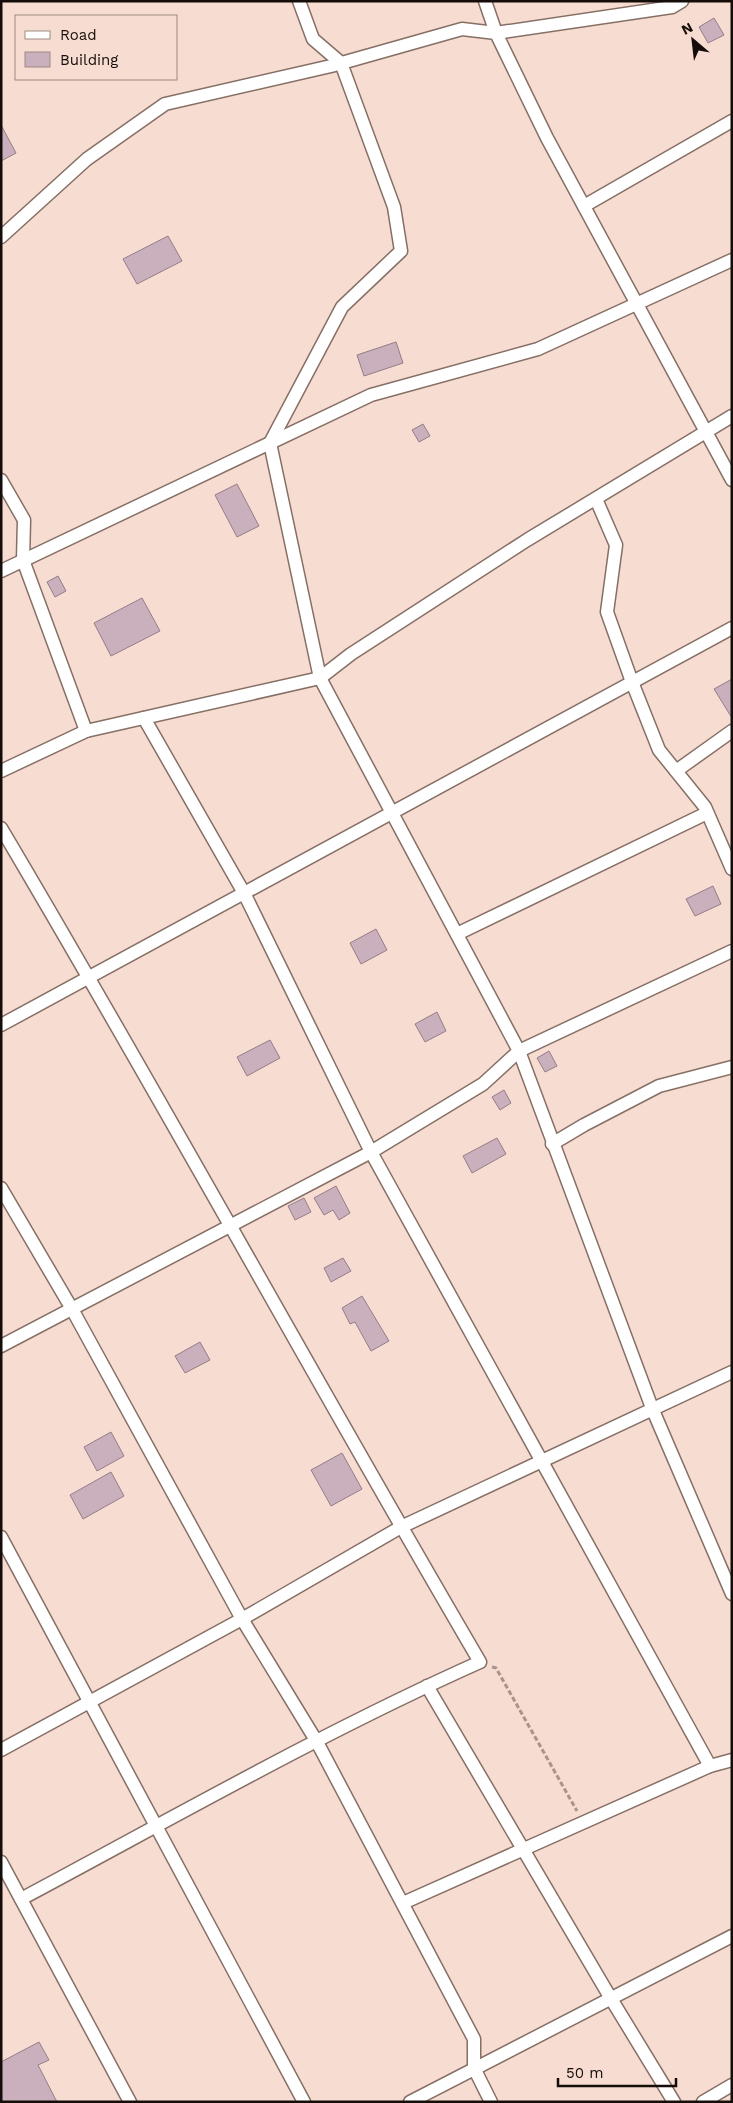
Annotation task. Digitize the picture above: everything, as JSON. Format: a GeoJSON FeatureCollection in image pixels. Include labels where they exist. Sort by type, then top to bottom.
{"type":"FeatureCollection","features":[{"type":"Feature","properties":{"kind":"street"},"geometry":{"type":"LineString","coordinates":[[299,1],[313,39],[340,63],[394,207],[401,251],[342,307],[270,442],[320,678],[518,1052],[652,1408],[732,1594]]}},
{"type":"Feature","properties":{"kind":"street"},"geometry":{"type":"LineString","coordinates":[[485,1],[496,33],[547,138],[732,480]]}},
{"type":"Feature","properties":{"kind":"street"},"geometry":{"type":"LineString","coordinates":[[1,237],[87,159],[165,104],[340,63],[462,29],[496,33],[672,7],[682,1]]}},
{"type":"Feature","properties":{"kind":"street"},"geometry":{"type":"LineString","coordinates":[[584,206],[732,121]]}},
{"type":"Feature","properties":{"kind":"street"},"geometry":{"type":"LineString","coordinates":[[1,571],[371,395],[538,349],[732,260]]}},
{"type":"Feature","properties":{"kind":"street"},"geometry":{"type":"LineString","coordinates":[[1,771],[86,731],[320,678],[360,648],[596,498],[732,416]]}},
{"type":"Feature","properties":{"kind":"street"},"geometry":{"type":"LineString","coordinates":[[1,480],[24,520],[23,560],[86,731]]}},
{"type":"Feature","properties":{"kind":"street"},"geometry":{"type":"LineString","coordinates":[[596,498],[616,545],[607,612],[632,682],[659,750],[707,813],[732,870]]}},
{"type":"Feature","properties":{"kind":"street"},"geometry":{"type":"LineString","coordinates":[[1,1025],[732,628]]}},
{"type":"Feature","properties":{"kind":"street"},"geometry":{"type":"LineString","coordinates":[[144,718],[244,893],[371,1152],[710,1766]]}},
{"type":"Feature","properties":{"kind":"street"},"geometry":{"type":"LineString","coordinates":[[676,771],[732,731]]}},
{"type":"Feature","properties":{"kind":"street"},"geometry":{"type":"LineString","coordinates":[[457,934],[707,813]]}},
{"type":"Feature","properties":{"kind":"street"},"geometry":{"type":"LineString","coordinates":[[1,828],[90,978],[400,1527],[480,1662],[427,1686],[317,1742],[21,1899]]}},
{"type":"Feature","properties":{"kind":"street"},"geometry":{"type":"LineString","coordinates":[[1,1346],[371,1152],[484,1084],[518,1052],[732,951]]}},
{"type":"Feature","properties":{"kind":"street"},"geometry":{"type":"LineString","coordinates":[[552,1144],[584,1124],[659,1086],[732,1067]]}},
{"type":"Feature","properties":{"kind":"street"},"geometry":{"type":"LineString","coordinates":[[1,1188],[72,1309],[242,1619],[317,1742],[474,2039],[474,2068],[492,2102]]}},
{"type":"Feature","properties":{"kind":"street"},"geometry":{"type":"LineString","coordinates":[[1,1750],[242,1619],[400,1527],[732,1372]]}},
{"type":"Feature","properties":{"kind":"street"},"geometry":{"type":"LineString","coordinates":[[1,1537],[91,1701],[156,1827],[304,2102]]}},
{"type":"Feature","properties":{"kind":"street"},"geometry":{"type":"LineString","coordinates":[[427,1686],[674,2102]]}},
{"type":"Feature","properties":{"kind":"street"},"geometry":{"type":"LineString","coordinates":[[403,1903],[710,1766],[732,1760]]}},
{"type":"Feature","properties":{"kind":"street"},"geometry":{"type":"LineString","coordinates":[[1,1862],[130,2102]]}},
{"type":"Feature","properties":{"kind":"street"},"geometry":{"type":"LineString","coordinates":[[410,2102],[610,1997],[732,1936]]}},
{"type":"Feature","properties":{"kind":"street"},"geometry":{"type":"LineString","coordinates":[[704,2102],[732,2085]]}},
{"type":"Feature","properties":{"kind":"path"},"geometry":{"type":"LineString","coordinates":[[480,1662],[496,1668],[584,1822]]}},
{"type":"Feature","properties":{"kind":"building"},"geometry":{"type":"Polygon","coordinates":[[[714,18],[724,35],[708,43],[699,27],[714,18]]]}},
{"type":"Feature","properties":{"kind":"building"},"geometry":{"type":"Polygon","coordinates":[[[1,125],[16,153],[1,161],[1,125]]]}},
{"type":"Feature","properties":{"kind":"building"},"geometry":{"type":"Polygon","coordinates":[[[168,236],[182,261],[137,284],[123,259],[168,236]]]}},
{"type":"Feature","properties":{"kind":"building"},"geometry":{"type":"Polygon","coordinates":[[[396,342],[403,363],[364,376],[357,355],[396,342]]]}},
{"type":"Feature","properties":{"kind":"building"},"geometry":{"type":"Polygon","coordinates":[[[423,424],[430,436],[419,442],[412,430],[423,424]]]}},
{"type":"Feature","properties":{"kind":"building"},"geometry":{"type":"Polygon","coordinates":[[[237,484],[259,526],[237,537],[215,495],[237,484]]]}},
{"type":"Feature","properties":{"kind":"building"},"geometry":{"type":"Polygon","coordinates":[[[58,576],[66,591],[55,597],[47,582],[58,576]]]}},
{"type":"Feature","properties":{"kind":"building"},"geometry":{"type":"Polygon","coordinates":[[[142,598],[160,631],[111,656],[94,623],[142,598]]]}},
{"type":"Feature","properties":{"kind":"building"},"geometry":{"type":"Polygon","coordinates":[[[732,679],[732,718],[714,689],[732,679]]]}},
{"type":"Feature","properties":{"kind":"building"},"geometry":{"type":"Polygon","coordinates":[[[713,886],[721,904],[695,916],[686,899],[713,886]]]}},
{"type":"Feature","properties":{"kind":"building"},"geometry":{"type":"Polygon","coordinates":[[[376,929],[387,950],[361,964],[350,943],[376,929]]]}},
{"type":"Feature","properties":{"kind":"building"},"geometry":{"type":"Polygon","coordinates":[[[437,1012],[446,1031],[425,1042],[415,1024],[437,1012]]]}},
{"type":"Feature","properties":{"kind":"building"},"geometry":{"type":"Polygon","coordinates":[[[270,1040],[280,1058],[247,1076],[237,1057],[270,1040]]]}},
{"type":"Feature","properties":{"kind":"building"},"geometry":{"type":"Polygon","coordinates":[[[549,1051],[557,1066],[545,1072],[537,1058],[549,1051]]]}},
{"type":"Feature","properties":{"kind":"building"},"geometry":{"type":"Polygon","coordinates":[[[504,1090],[511,1103],[500,1110],[492,1097],[504,1090]]]}},
{"type":"Feature","properties":{"kind":"building"},"geometry":{"type":"Polygon","coordinates":[[[497,1138],[506,1154],[472,1173],[463,1156],[497,1138]]]}},
{"type":"Feature","properties":{"kind":"building"},"geometry":{"type":"Polygon","coordinates":[[[336,1186],[350,1213],[339,1220],[333,1210],[324,1215],[314,1198],[336,1186]]]}},
{"type":"Feature","properties":{"kind":"building"},"geometry":{"type":"Polygon","coordinates":[[[304,1198],[311,1212],[295,1220],[288,1206],[304,1198]]]}},
{"type":"Feature","properties":{"kind":"building"},"geometry":{"type":"Polygon","coordinates":[[[343,1258],[351,1271],[331,1282],[324,1268],[343,1258]]]}},
{"type":"Feature","properties":{"kind":"building"},"geometry":{"type":"Polygon","coordinates":[[[362,1296],[389,1341],[371,1351],[355,1322],[350,1324],[342,1308],[362,1296]]]}},
{"type":"Feature","properties":{"kind":"building"},"geometry":{"type":"Polygon","coordinates":[[[200,1342],[210,1360],[185,1373],[175,1356],[200,1342]]]}},
{"type":"Feature","properties":{"kind":"building"},"geometry":{"type":"Polygon","coordinates":[[[111,1432],[124,1456],[97,1471],[84,1447],[111,1432]]]}},
{"type":"Feature","properties":{"kind":"building"},"geometry":{"type":"Polygon","coordinates":[[[342,1453],[362,1489],[331,1506],[311,1470],[342,1453]]]}},
{"type":"Feature","properties":{"kind":"building"},"geometry":{"type":"Polygon","coordinates":[[[111,1472],[124,1496],[83,1519],[70,1495],[111,1472]]]}},
{"type":"Feature","properties":{"kind":"building"},"geometry":{"type":"Polygon","coordinates":[[[39,2042],[49,2060],[38,2065],[57,2102],[1,2102],[1,2062],[39,2042]]]}}]}
